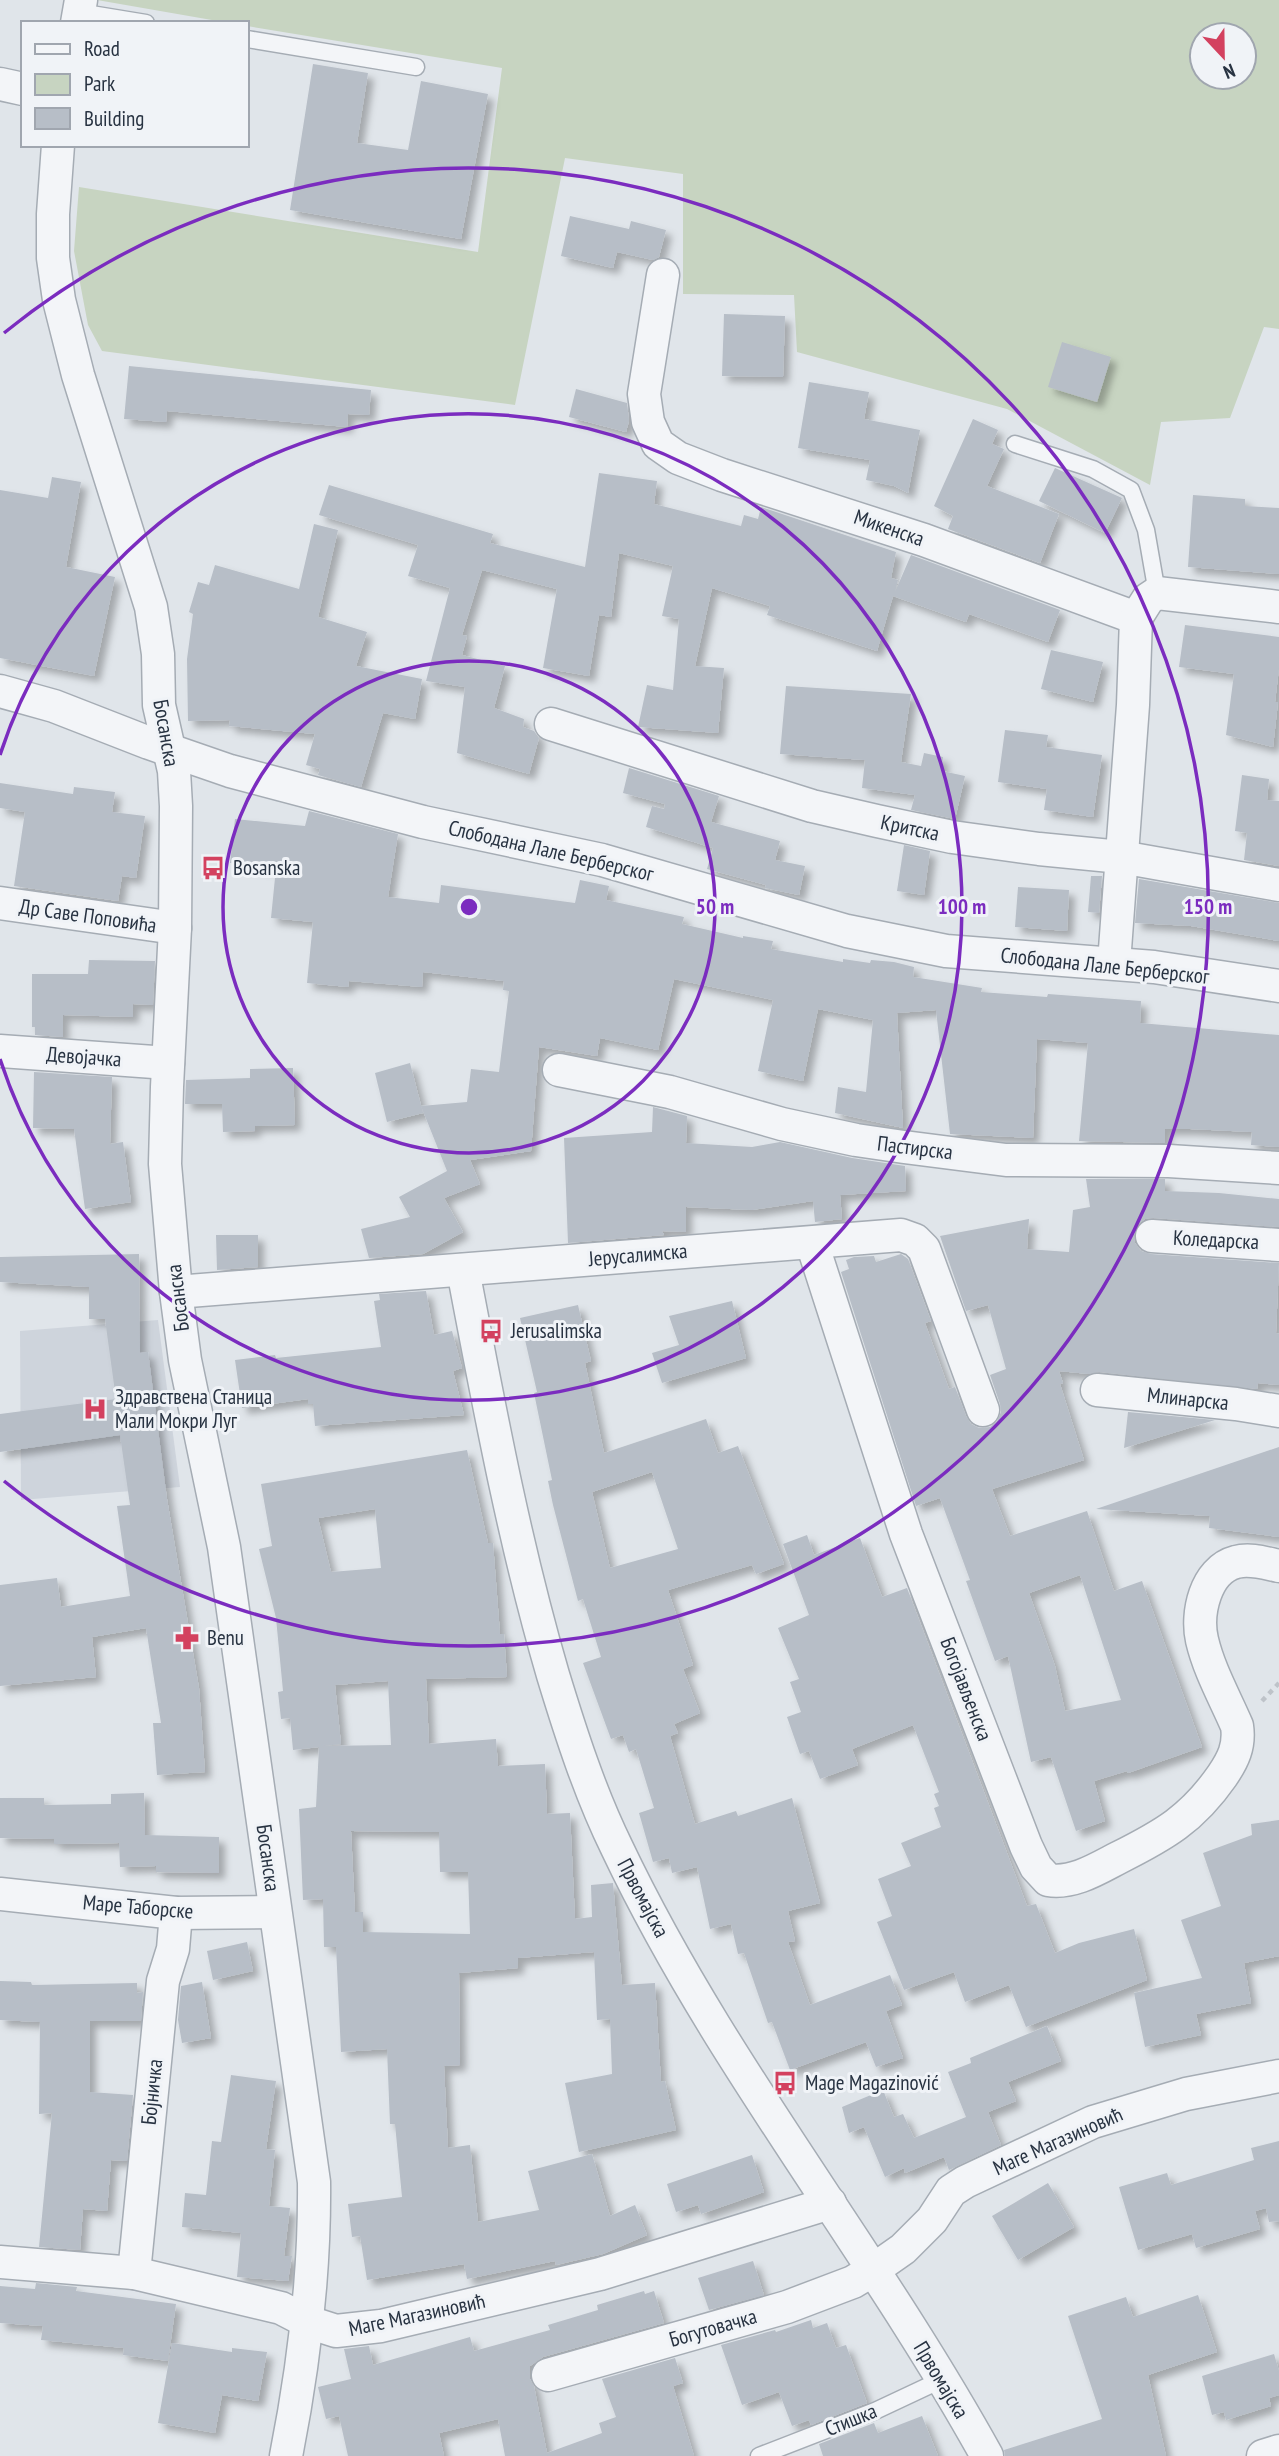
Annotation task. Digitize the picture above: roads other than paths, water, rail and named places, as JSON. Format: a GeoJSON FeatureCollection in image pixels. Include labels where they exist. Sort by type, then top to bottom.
{"type":"FeatureCollection","features":[{"type":"Feature","properties":{"kind":"street"},"geometry":{"type":"LineString","coordinates":[[0,84],[21,89]]}},
{"type":"Feature","properties":{"kind":"street","name":"Босанска"},"geometry":{"type":"LineString","coordinates":[[58,147],[53,258],[59,300],[78,374],[129,529],[151,607],[158,653],[159,705],[174,771],[175,928],[165,1164],[176,1292],[185,1360],[224,1547],[314,2182],[313,2268],[308,2322],[286,2456]]}},
{"type":"Feature","properties":{"kind":"street","name":"Микенска"},"geometry":{"type":"LineString","coordinates":[[663,275],[644,394],[648,422],[658,444],[678,458],[722,475],[924,540],[1136,618]]}},
{"type":"Feature","properties":{"kind":"street"},"geometry":{"type":"LineString","coordinates":[[1114,963],[1133,705],[1136,618],[1148,599],[1157,593],[1279,607]]}},
{"type":"Feature","properties":{"kind":"street","name":"Слободана Лале Берберског"},"geometry":{"type":"LineString","coordinates":[[0,691],[54,706],[169,751],[230,771],[423,822],[602,860],[847,932],[946,951],[1114,963],[1279,986]]}},
{"type":"Feature","properties":{"kind":"street","name":"Критска"},"geometry":{"type":"LineString","coordinates":[[551,724],[812,806],[877,821],[952,837],[1121,857],[1279,885]]}},
{"type":"Feature","properties":{"kind":"street","name":"Др Саве Поповића"},"geometry":{"type":"LineString","coordinates":[[0,903],[175,928]]}},
{"type":"Feature","properties":{"kind":"street","name":"Девојачка"},"geometry":{"type":"LineString","coordinates":[[0,1051],[168,1063]]}},
{"type":"Feature","properties":{"kind":"street","name":"Пастирска"},"geometry":{"type":"LineString","coordinates":[[559,1070],[670,1092],[782,1124],[904,1147],[1006,1160],[1169,1161],[1279,1168]]}},
{"type":"Feature","properties":{"kind":"street","name":"Јерусалимска"},"geometry":{"type":"LineString","coordinates":[[176,1292],[901,1235],[915,1240],[924,1249],[983,1410]]}},
{"type":"Feature","properties":{"kind":"street","name":"Коледарска"},"geometry":{"type":"LineString","coordinates":[[1152,1237],[1279,1245]]}},
{"type":"Feature","properties":{"kind":"street","name":"Богојављенска"},"geometry":{"type":"LineString","coordinates":[[812,1243],[906,1534],[1026,1846],[1042,1875],[1048,1880],[1069,1880],[1093,1871],[1172,1829],[1196,1810],[1226,1769],[1237,1748],[1238,1737],[1237,1726],[1209,1664],[1199,1623],[1202,1605],[1213,1579],[1229,1565],[1239,1561],[1251,1561],[1279,1566]]}},
{"type":"Feature","properties":{"kind":"street","name":"Првомајска"},"geometry":{"type":"LineString","coordinates":[[463,1270],[505,1483],[533,1605],[589,1786],[617,1850],[668,1946],[755,2089],[873,2270],[987,2456]]}},
{"type":"Feature","properties":{"kind":"street","name":"Млинарска"},"geometry":{"type":"LineString","coordinates":[[1097,1390],[1279,1411]]}},
{"type":"Feature","properties":{"kind":"street","name":"Маре Таборске"},"geometry":{"type":"LineString","coordinates":[[0,1894],[176,1913],[275,1912]]}},
{"type":"Feature","properties":{"kind":"street","name":"Бојничка"},"geometry":{"type":"LineString","coordinates":[[134,2273],[162,1990],[173,1949],[176,1913]]}},
{"type":"Feature","properties":{"kind":"street","name":"Маге Магазиновић"},"geometry":{"type":"LineString","coordinates":[[873,2270],[903,2249],[932,2220],[951,2191],[977,2176],[1093,2122],[1129,2109],[1186,2094],[1279,2076]]}},
{"type":"Feature","properties":{"kind":"street","name":"Маге Магазиновић"},"geometry":{"type":"LineString","coordinates":[[0,2262],[134,2273],[281,2308],[308,2322],[336,2330],[381,2326],[600,2273],[830,2203]]}},
{"type":"Feature","properties":{"kind":"street","name":"Богутовачка"},"geometry":{"type":"LineString","coordinates":[[548,2375],[787,2307],[831,2291],[873,2270]]}},
{"type":"Feature","properties":{"kind":"street"},"geometry":{"type":"LineString","coordinates":[[1263,2456],[1279,2451]]}},
{"type":"Feature","properties":{"kind":"lane"},"geometry":{"type":"LineString","coordinates":[[79,11],[135,21]]}},
{"type":"Feature","properties":{"kind":"lane"},"geometry":{"type":"LineString","coordinates":[[248,39],[416,67]]}},
{"type":"Feature","properties":{"kind":"lane"},"geometry":{"type":"LineString","coordinates":[[1015,444],[1093,469],[1131,490],[1139,505],[1146,530],[1157,593]]}},
{"type":"Feature","properties":{"kind":"lane","name":"Стишка"},"geometry":{"type":"LineString","coordinates":[[759,2456],[875,2411],[941,2380]]}},
{"type":"Feature","properties":{"kind":"place","name":"Bosanska"},"geometry":{"type":"Point","coordinates":[213,868]}},
{"type":"Feature","properties":{"kind":"place","name":"Jerusalimska"},"geometry":{"type":"Point","coordinates":[491,1331]}},
{"type":"Feature","properties":{"kind":"place","name":"Здравствена Станица Мали Мокри Луг"},"geometry":{"type":"Point","coordinates":[95,1409]}},
{"type":"Feature","properties":{"kind":"place","name":"Benu"},"geometry":{"type":"Point","coordinates":[187,1638]}},
{"type":"Feature","properties":{"kind":"place","name":"Mage Magazinović"},"geometry":{"type":"Point","coordinates":[785,2083]}}]}
